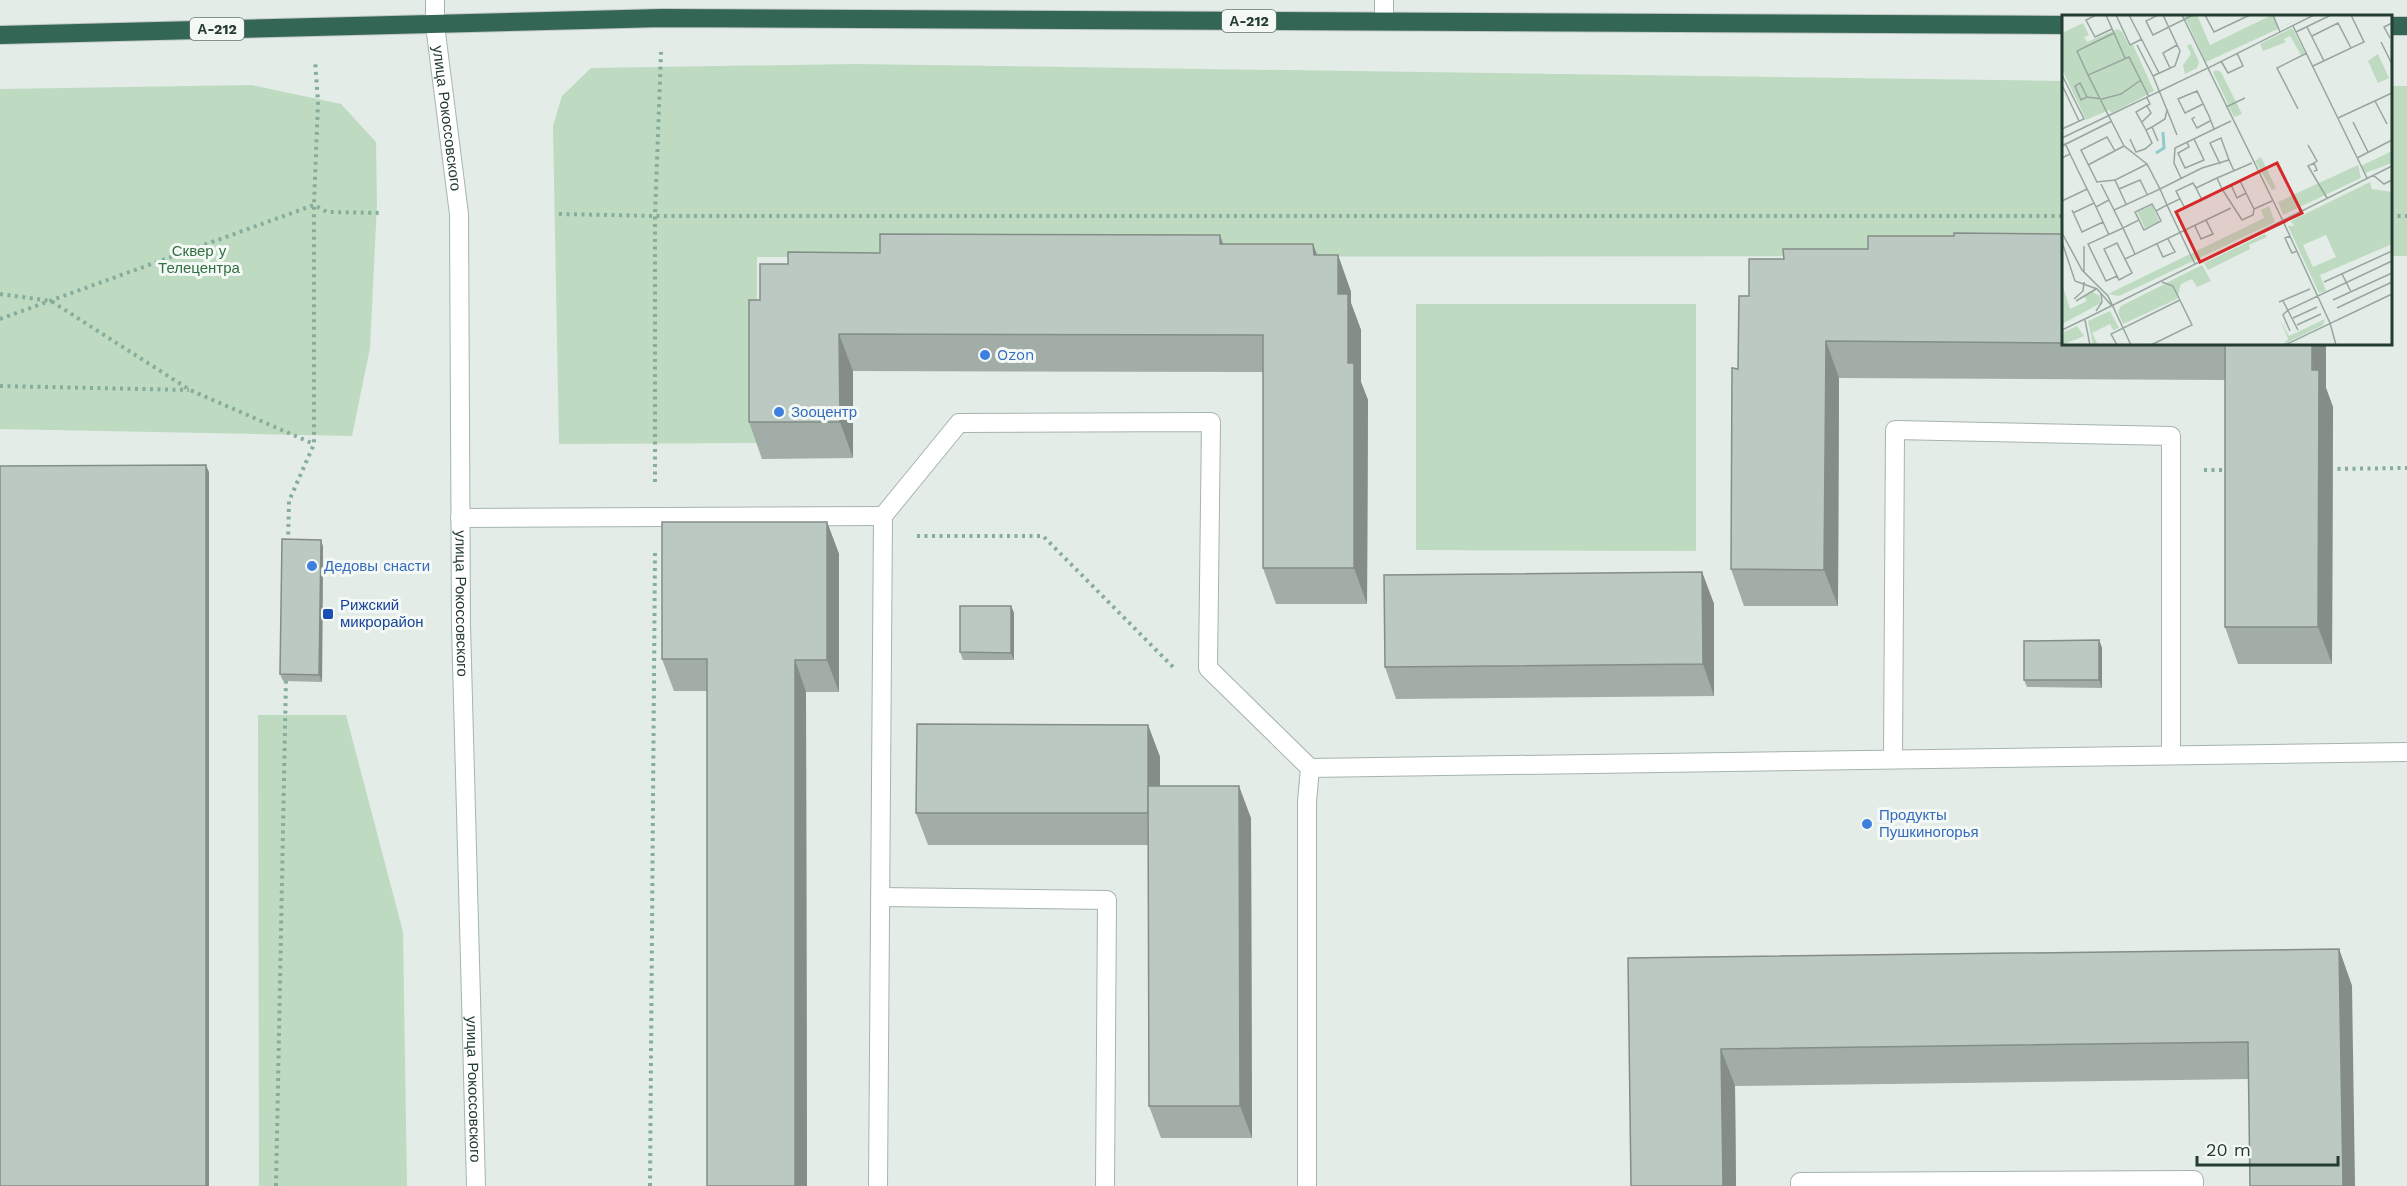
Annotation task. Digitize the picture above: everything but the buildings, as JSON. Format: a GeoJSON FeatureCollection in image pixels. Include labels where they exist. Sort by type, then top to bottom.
{"type":"FeatureCollection","features":[{"type":"Feature","properties":{"kind":"highway","name":"А-212"},"geometry":{"type":"LineString","coordinates":[[0,35],[662,18],[2062,25]]}},
{"type":"Feature","properties":{"kind":"main road","name":"улица Рокоссовского"},"geometry":{"type":"LineString","coordinates":[[435,0],[435,25],[459,214],[460,518],[476,1186]]}},
{"type":"Feature","properties":{"kind":"main road"},"geometry":{"type":"LineString","coordinates":[[1384,0],[1384,21]]}},
{"type":"Feature","properties":{"kind":"main road"},"geometry":{"type":"LineString","coordinates":[[878,1186],[883,516],[959,423],[1211,422],[1208,668],[1310,768],[2407,752]]}},
{"type":"Feature","properties":{"kind":"main road"},"geometry":{"type":"LineString","coordinates":[[1893,759],[1895,430],[2171,436],[2171,755]]}},
{"type":"Feature","properties":{"kind":"main road"},"geometry":{"type":"LineString","coordinates":[[460,518],[883,516]]}},
{"type":"Feature","properties":{"kind":"main road"},"geometry":{"type":"LineString","coordinates":[[1307,1186],[1307,802],[1310,768]]}},
{"type":"Feature","properties":{"kind":"main road"},"geometry":{"type":"LineString","coordinates":[[880,897],[1107,900],[1105,1186]]}},
{"type":"Feature","properties":{"kind":"main road"},"geometry":{"type":"LineString","coordinates":[[1800,1186],[1800,1182],[2194,1180],[2194,1186]]}},
{"type":"Feature","properties":{"kind":"path"},"geometry":{"type":"LineString","coordinates":[[650,1186],[655,216],[662,18]]}},
{"type":"Feature","properties":{"kind":"path"},"geometry":{"type":"LineString","coordinates":[[288,548],[289,501],[314,444],[314,205],[318,102],[312,27]]}},
{"type":"Feature","properties":{"kind":"path"},"geometry":{"type":"LineString","coordinates":[[0,319],[314,205],[327,212],[383,213]]}},
{"type":"Feature","properties":{"kind":"path"},"geometry":{"type":"LineString","coordinates":[[559,214],[655,216],[2062,216]]}},
{"type":"Feature","properties":{"kind":"path"},"geometry":{"type":"LineString","coordinates":[[0,294],[51,301],[190,390],[314,444]]}},
{"type":"Feature","properties":{"kind":"path"},"geometry":{"type":"LineString","coordinates":[[0,386],[190,390]]}},
{"type":"Feature","properties":{"kind":"path"},"geometry":{"type":"LineString","coordinates":[[2324,469],[2407,468]]}},
{"type":"Feature","properties":{"kind":"path"},"geometry":{"type":"LineString","coordinates":[[2171,471],[2230,470]]}},
{"type":"Feature","properties":{"kind":"path"},"geometry":{"type":"LineString","coordinates":[[883,536],[1043,536],[1175,669]]}},
{"type":"Feature","properties":{"kind":"path"},"geometry":{"type":"LineString","coordinates":[[276,1186],[286,666]]}},
{"type":"Feature","properties":{"kind":"green space"},"geometry":{"type":"Polygon","coordinates":[[[854,64],[2062,81],[2062,256],[757,257],[757,443],[559,444],[553,126],[562,96],[591,68],[854,64]]]}},
{"type":"Feature","properties":{"kind":"green space","name":"Сквер у Телецентра"},"geometry":{"type":"Polygon","coordinates":[[[252,85],[341,104],[376,142],[377,204],[370,348],[352,436],[0,429],[0,89],[252,85]]]}},
{"type":"Feature","properties":{"kind":"green space"},"geometry":{"type":"Polygon","coordinates":[[[2392,86],[2407,86],[2407,256],[2392,256],[2392,86]]]}},
{"type":"Feature","properties":{"kind":"green space"},"geometry":{"type":"Polygon","coordinates":[[[1416,304],[1696,304],[1696,551],[1416,550],[1416,304]]]}},
{"type":"Feature","properties":{"kind":"green space"},"geometry":{"type":"Polygon","coordinates":[[[258,715],[346,715],[403,932],[407,1186],[259,1186],[258,715]]]}},
{"type":"Feature","properties":{"kind":"place","name":"Ozon"},"geometry":{"type":"Point","coordinates":[985,355]}},
{"type":"Feature","properties":{"kind":"place","name":"Зооцентр"},"geometry":{"type":"Point","coordinates":[779,412]}},
{"type":"Feature","properties":{"kind":"place","name":"Дедовы снасти"},"geometry":{"type":"Point","coordinates":[312,566]}},
{"type":"Feature","properties":{"kind":"place","name":"Рижский микрорайон"},"geometry":{"type":"Point","coordinates":[328,614]}},
{"type":"Feature","properties":{"kind":"place","name":"Продукты Пушкиногорья"},"geometry":{"type":"Point","coordinates":[1867,824]}}]}
